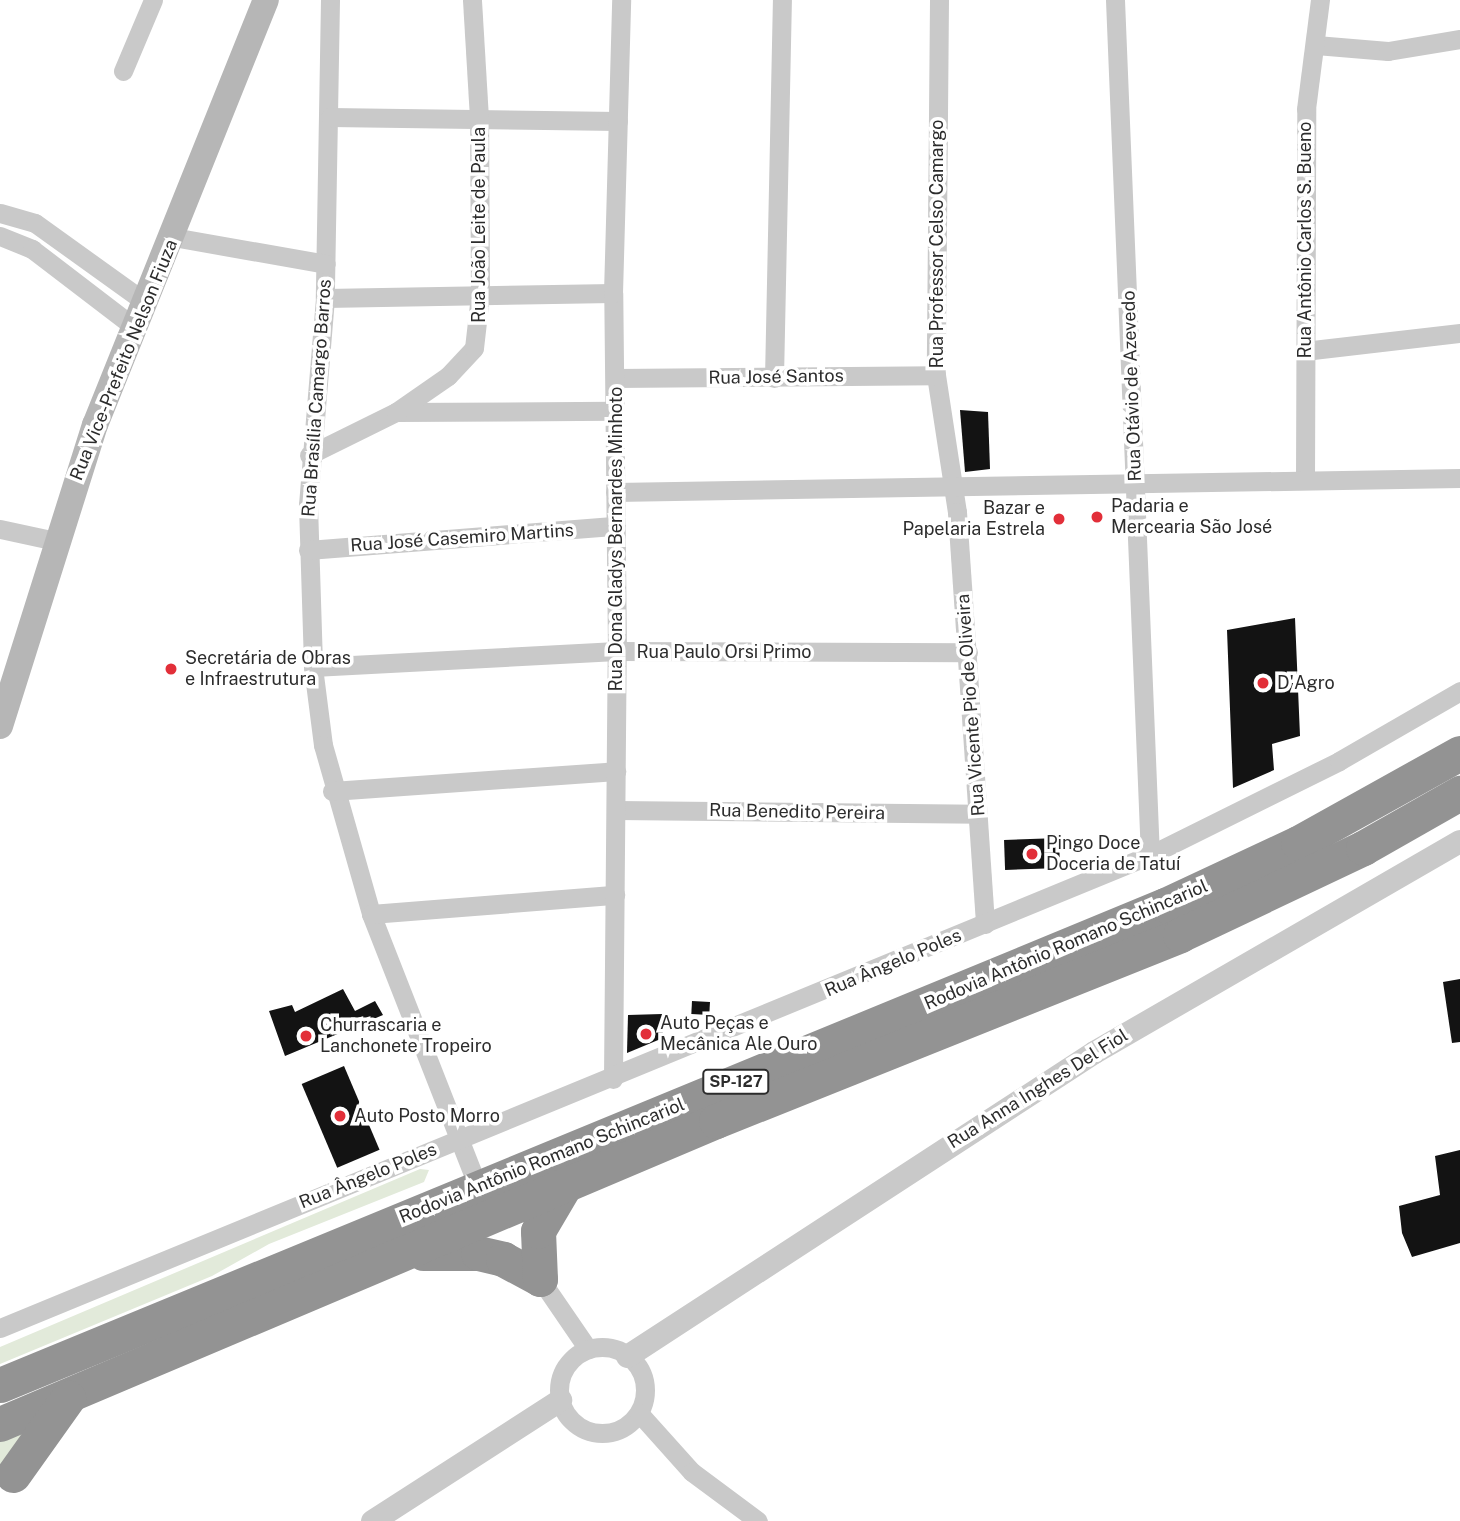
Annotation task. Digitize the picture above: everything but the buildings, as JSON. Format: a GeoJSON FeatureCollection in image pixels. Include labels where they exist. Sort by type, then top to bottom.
{"type":"FeatureCollection","features":[{"type":"Feature","properties":{"kind":"highway","name":"Rodovia Antônio Romano Schincariol"},"geometry":{"type":"LineString","coordinates":[[0,1385],[1165,905],[1298,843],[1460,753]]}},
{"type":"Feature","properties":{"kind":"highway","name":"Rodovia Antônio Romano Schincariol"},"geometry":{"type":"LineString","coordinates":[[0,1424],[565,1185],[1180,935],[1363,848],[1460,793]]}},
{"type":"Feature","properties":{"kind":"highway"},"geometry":{"type":"LineString","coordinates":[[540,1279],[538,1231],[565,1185]]}},
{"type":"Feature","properties":{"kind":"highway"},"geometry":{"type":"LineString","coordinates":[[402,1254],[478,1253],[503,1259],[540,1279]]}},
{"type":"Feature","properties":{"kind":"highway"},"geometry":{"type":"LineString","coordinates":[[7,1478],[69,1396]]}},
{"type":"Feature","properties":{"kind":"main road","name":"Rua Vice-Prefeito Nelson Fiuza"},"geometry":{"type":"LineString","coordinates":[[0,726],[56,541],[134,327],[173,237],[265,0]]}},
{"type":"Feature","properties":{"kind":"street"},"geometry":{"type":"LineString","coordinates":[[123,71],[153,0]]}},
{"type":"Feature","properties":{"kind":"street","name":"Rua Brasília Camargo Barros"},"geometry":{"type":"LineString","coordinates":[[330,0],[326,298],[309,455],[313,667],[332,792],[371,914],[478,1187]]}},
{"type":"Feature","properties":{"kind":"street","name":"Rua João Leite de Paula"},"geometry":{"type":"LineString","coordinates":[[309,455],[396,412],[464,362],[478,332],[479,118],[472,0]]}},
{"type":"Feature","properties":{"kind":"street","name":"Rua Dona Gladys Bernardes Minhoto"},"geometry":{"type":"LineString","coordinates":[[613,1079],[617,651],[613,293],[621,0]]}},
{"type":"Feature","properties":{"kind":"street"},"geometry":{"type":"LineString","coordinates":[[774,377],[782,0]]}},
{"type":"Feature","properties":{"kind":"street","name":"Rua Professor Celso Camargo"},"geometry":{"type":"LineString","coordinates":[[940,0],[936,375],[953,486]]}},
{"type":"Feature","properties":{"kind":"street","name":"Rua Otávio de Azevedo"},"geometry":{"type":"LineString","coordinates":[[1115,0],[1150,855]]}},
{"type":"Feature","properties":{"kind":"street","name":"Rua Antônio Carlos S. Bueno"},"geometry":{"type":"LineString","coordinates":[[1305,480],[1306,109],[1320,0]]}},
{"type":"Feature","properties":{"kind":"street"},"geometry":{"type":"LineString","coordinates":[[1316,45],[1388,51],[1460,39]]}},
{"type":"Feature","properties":{"kind":"street"},"geometry":{"type":"LineString","coordinates":[[330,117],[618,121]]}},
{"type":"Feature","properties":{"kind":"street"},"geometry":{"type":"LineString","coordinates":[[0,213],[35,223],[145,302]]}},
{"type":"Feature","properties":{"kind":"street"},"geometry":{"type":"LineString","coordinates":[[0,236],[32,249],[134,327]]}},
{"type":"Feature","properties":{"kind":"street"},"geometry":{"type":"LineString","coordinates":[[173,237],[326,264]]}},
{"type":"Feature","properties":{"kind":"street"},"geometry":{"type":"LineString","coordinates":[[326,298],[613,293]]}},
{"type":"Feature","properties":{"kind":"street"},"geometry":{"type":"LineString","coordinates":[[1304,351],[1460,333]]}},
{"type":"Feature","properties":{"kind":"street","name":"Rua José Santos"},"geometry":{"type":"LineString","coordinates":[[615,378],[936,375]]}},
{"type":"Feature","properties":{"kind":"street","name":"Rua João Leite de Paula"},"geometry":{"type":"LineString","coordinates":[[396,412],[614,411]]}},
{"type":"Feature","properties":{"kind":"street"},"geometry":{"type":"LineString","coordinates":[[615,492],[1460,478]]}},
{"type":"Feature","properties":{"kind":"street","name":"Rua Vicente Pio de Oliveira"},"geometry":{"type":"LineString","coordinates":[[953,486],[968,652],[985,924]]}},
{"type":"Feature","properties":{"kind":"street","name":"Rua José Casemiro Martins"},"geometry":{"type":"LineString","coordinates":[[309,550],[616,526]]}},
{"type":"Feature","properties":{"kind":"street"},"geometry":{"type":"LineString","coordinates":[[0,529],[56,541]]}},
{"type":"Feature","properties":{"kind":"street","name":"Rua Paulo Orsi Primo"},"geometry":{"type":"LineString","coordinates":[[313,667],[617,651],[968,652]]}},
{"type":"Feature","properties":{"kind":"street","name":"Rua Ângelo Poles"},"geometry":{"type":"LineString","coordinates":[[0,1328],[613,1079],[1150,855],[1339,761],[1460,691]]}},
{"type":"Feature","properties":{"kind":"street"},"geometry":{"type":"LineString","coordinates":[[332,792],[616,771]]}},
{"type":"Feature","properties":{"kind":"street","name":"Rua Benedito Pereira"},"geometry":{"type":"LineString","coordinates":[[616,810],[978,814]]}},
{"type":"Feature","properties":{"kind":"street","name":"Rua Anna Inghes Del Fiol"},"geometry":{"type":"LineString","coordinates":[[627,1356],[1094,1052],[1460,841]]}},
{"type":"Feature","properties":{"kind":"street"},"geometry":{"type":"LineString","coordinates":[[371,914],[614,895]]}},
{"type":"Feature","properties":{"kind":"street"},"geometry":{"type":"LineString","coordinates":[[540,1279],[588,1349]]}},
{"type":"Feature","properties":{"kind":"street"},"geometry":{"type":"LineString","coordinates":[[605,1347],[627,1356],[645,1384],[639,1413],[620,1430],[592,1433],[569,1419],[560,1400],[560,1379],[566,1366],[588,1349],[605,1347]]}},
{"type":"Feature","properties":{"kind":"street"},"geometry":{"type":"LineString","coordinates":[[372,1521],[560,1400]]}},
{"type":"Feature","properties":{"kind":"street"},"geometry":{"type":"LineString","coordinates":[[639,1413],[692,1472],[758,1521]]}},
{"type":"Feature","properties":{"kind":"green space"},"geometry":{"type":"Polygon","coordinates":[[[420,1169],[429,1170],[424,1182],[269,1244],[212,1276],[0,1364],[0,1347],[420,1169]]]}},
{"type":"Feature","properties":{"kind":"green space"},"geometry":{"type":"Polygon","coordinates":[[[28,1430],[0,1472],[0,1441],[28,1430]]]}},
{"type":"Feature","properties":{"kind":"place","name":"Padaria e Mercearia São José"},"geometry":{"type":"Point","coordinates":[1097,517]}},
{"type":"Feature","properties":{"kind":"place","name":"Bazar e Papelaria Estrela"},"geometry":{"type":"Point","coordinates":[1059,519]}},
{"type":"Feature","properties":{"kind":"place","name":"Secretária de Obras e Infraestrutura"},"geometry":{"type":"Point","coordinates":[171,669]}},
{"type":"Feature","properties":{"kind":"place","name":"D'Agro"},"geometry":{"type":"Point","coordinates":[1263,683]}},
{"type":"Feature","properties":{"kind":"place","name":"Pingo Doce Doceria de Tatuí"},"geometry":{"type":"Point","coordinates":[1032,854]}},
{"type":"Feature","properties":{"kind":"place","name":"Auto Peças e Mecânica Ale Ouro"},"geometry":{"type":"Point","coordinates":[646,1034]}},
{"type":"Feature","properties":{"kind":"place","name":"Churrascaria e Lanchonete Tropeiro"},"geometry":{"type":"Point","coordinates":[306,1036]}},
{"type":"Feature","properties":{"kind":"place","name":"Auto Posto Morro"},"geometry":{"type":"Point","coordinates":[340,1116]}}]}
